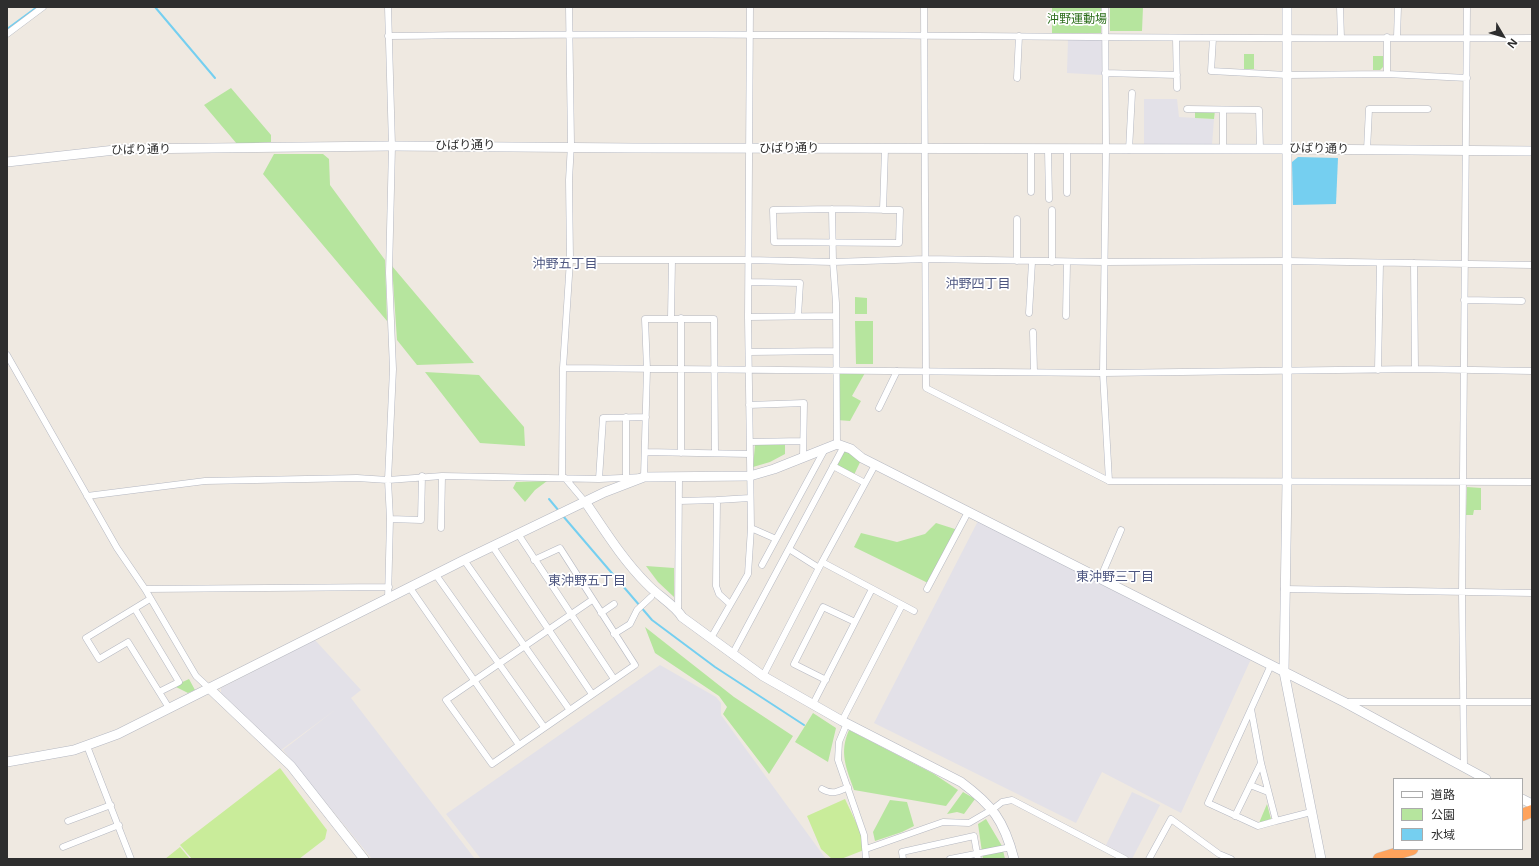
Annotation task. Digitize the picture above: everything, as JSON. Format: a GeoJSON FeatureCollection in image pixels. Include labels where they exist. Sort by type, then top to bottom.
{"type":"FeatureCollection","features":[{"type":"Feature","properties":{"kind":"highway"},"geometry":{"type":"LineString","coordinates":[[1379,859],[1409,850]]}},
{"type":"Feature","properties":{"kind":"street"},"geometry":{"type":"LineString","coordinates":[[7,34],[43,7]]}},
{"type":"Feature","properties":{"kind":"street"},"geometry":{"type":"LineString","coordinates":[[388,7],[392,146],[389,273],[392,369],[388,480],[390,520],[388,599]]}},
{"type":"Feature","properties":{"kind":"street"},"geometry":{"type":"LineString","coordinates":[[570,7],[570,260],[563,368],[563,478],[586,503],[614,545],[647,584],[666,602],[678,610]]}},
{"type":"Feature","properties":{"kind":"street"},"geometry":{"type":"LineString","coordinates":[[711,638],[748,574],[751,528],[748,317],[750,7]]}},
{"type":"Feature","properties":{"kind":"street"},"geometry":{"type":"LineString","coordinates":[[924,7],[926,388],[1109,481],[1287,483],[1532,482]]}},
{"type":"Feature","properties":{"kind":"street"},"geometry":{"type":"LineString","coordinates":[[1105,7],[1106,150],[1103,373],[1109,481]]}},
{"type":"Feature","properties":{"kind":"street"},"geometry":{"type":"LineString","coordinates":[[1287,7],[1287,483],[1284,589],[1284,672],[1320,859]]}},
{"type":"Feature","properties":{"kind":"street"},"geometry":{"type":"LineString","coordinates":[[1340,7],[1341,38]]}},
{"type":"Feature","properties":{"kind":"street"},"geometry":{"type":"LineString","coordinates":[[1397,37],[1398,7]]}},
{"type":"Feature","properties":{"kind":"street"},"geometry":{"type":"LineString","coordinates":[[1464,767],[1462,703],[1462,593],[1467,7]]}},
{"type":"Feature","properties":{"kind":"street"},"geometry":{"type":"LineString","coordinates":[[388,36],[570,34],[1105,36],[1287,39],[1388,37],[1467,39],[1532,38]]}},
{"type":"Feature","properties":{"kind":"street"},"geometry":{"type":"LineString","coordinates":[[1017,78],[1019,36]]}},
{"type":"Feature","properties":{"kind":"street"},"geometry":{"type":"LineString","coordinates":[[1387,74],[1388,37]]}},
{"type":"Feature","properties":{"kind":"street"},"geometry":{"type":"LineString","coordinates":[[1176,38],[1177,88]]}},
{"type":"Feature","properties":{"kind":"street"},"geometry":{"type":"LineString","coordinates":[[1213,38],[1211,71],[1287,75],[1387,74],[1467,78]]}},
{"type":"Feature","properties":{"kind":"street"},"geometry":{"type":"LineString","coordinates":[[1105,73],[1177,75]]}},
{"type":"Feature","properties":{"kind":"street"},"geometry":{"type":"LineString","coordinates":[[1129,150],[1132,94]]}},
{"type":"Feature","properties":{"kind":"street"},"geometry":{"type":"LineString","coordinates":[[1187,109],[1259,110],[1260,149]]}},
{"type":"Feature","properties":{"kind":"street"},"geometry":{"type":"LineString","coordinates":[[1368,150],[1370,109],[1428,110]]}},
{"type":"Feature","properties":{"kind":"street"},"geometry":{"type":"LineString","coordinates":[[1223,110],[1223,149]]}},
{"type":"Feature","properties":{"kind":"street","name":"ひばり通り"},"geometry":{"type":"LineString","coordinates":[[7,162],[124,149],[392,146],[924,150],[1288,149],[1532,151]]}},
{"type":"Feature","properties":{"kind":"street"},"geometry":{"type":"LineString","coordinates":[[883,210],[884,149]]}},
{"type":"Feature","properties":{"kind":"street"},"geometry":{"type":"LineString","coordinates":[[1031,150],[1031,192]]}},
{"type":"Feature","properties":{"kind":"street"},"geometry":{"type":"LineString","coordinates":[[1048,150],[1049,199]]}},
{"type":"Feature","properties":{"kind":"street"},"geometry":{"type":"LineString","coordinates":[[1067,150],[1067,193]]}},
{"type":"Feature","properties":{"kind":"street"},"geometry":{"type":"LineString","coordinates":[[732,655],[833,466],[841,445],[836,351],[832,209]]}},
{"type":"Feature","properties":{"kind":"street"},"geometry":{"type":"LineString","coordinates":[[832,209],[900,210],[899,243],[774,242],[773,210],[832,209]]}},
{"type":"Feature","properties":{"kind":"street"},"geometry":{"type":"LineString","coordinates":[[1052,210],[1052,262]]}},
{"type":"Feature","properties":{"kind":"street"},"geometry":{"type":"LineString","coordinates":[[1017,219],[1017,262]]}},
{"type":"Feature","properties":{"kind":"street"},"geometry":{"type":"LineString","coordinates":[[570,260],[749,260],[833,262],[926,259],[1017,262],[1287,261],[1532,265]]}},
{"type":"Feature","properties":{"kind":"street"},"geometry":{"type":"LineString","coordinates":[[671,318],[672,260]]}},
{"type":"Feature","properties":{"kind":"street"},"geometry":{"type":"LineString","coordinates":[[1030,313],[1032,262]]}},
{"type":"Feature","properties":{"kind":"street"},"geometry":{"type":"LineString","coordinates":[[1066,316],[1067,262]]}},
{"type":"Feature","properties":{"kind":"street"},"geometry":{"type":"LineString","coordinates":[[1378,370],[1380,263]]}},
{"type":"Feature","properties":{"kind":"street"},"geometry":{"type":"LineString","coordinates":[[1414,263],[1415,369]]}},
{"type":"Feature","properties":{"kind":"street"},"geometry":{"type":"LineString","coordinates":[[749,282],[800,283],[798,316]]}},
{"type":"Feature","properties":{"kind":"street"},"geometry":{"type":"LineString","coordinates":[[1464,300],[1522,301]]}},
{"type":"Feature","properties":{"kind":"street"},"geometry":{"type":"LineString","coordinates":[[748,317],[836,316]]}},
{"type":"Feature","properties":{"kind":"street"},"geometry":{"type":"LineString","coordinates":[[681,318],[681,453]]}},
{"type":"Feature","properties":{"kind":"street"},"geometry":{"type":"LineString","coordinates":[[644,478],[647,369],[645,319],[714,319],[715,454]]}},
{"type":"Feature","properties":{"kind":"street"},"geometry":{"type":"LineString","coordinates":[[1033,332],[1034,372]]}},
{"type":"Feature","properties":{"kind":"street"},"geometry":{"type":"LineString","coordinates":[[749,352],[836,351]]}},
{"type":"Feature","properties":{"kind":"street"},"geometry":{"type":"LineString","coordinates":[[7,355],[117,548],[144,589],[196,676],[291,766],[364,859]]}},
{"type":"Feature","properties":{"kind":"street"},"geometry":{"type":"LineString","coordinates":[[563,368],[1103,373],[1415,369],[1532,370]]}},
{"type":"Feature","properties":{"kind":"street"},"geometry":{"type":"LineString","coordinates":[[879,408],[897,371]]}},
{"type":"Feature","properties":{"kind":"street"},"geometry":{"type":"LineString","coordinates":[[749,405],[804,403],[803,457]]}},
{"type":"Feature","properties":{"kind":"street"},"geometry":{"type":"LineString","coordinates":[[599,479],[603,418],[646,416]]}},
{"type":"Feature","properties":{"kind":"street"},"geometry":{"type":"LineString","coordinates":[[626,417],[626,478]]}},
{"type":"Feature","properties":{"kind":"street"},"geometry":{"type":"LineString","coordinates":[[750,442],[803,442]]}},
{"type":"Feature","properties":{"kind":"street"},"geometry":{"type":"LineString","coordinates":[[87,496],[205,480],[357,478],[388,480],[422,476],[599,479],[750,476],[774,469],[826,448],[841,445],[875,465],[1344,702],[1484,778]]}},
{"type":"Feature","properties":{"kind":"street"},"geometry":{"type":"LineString","coordinates":[[762,565],[826,448]]}},
{"type":"Feature","properties":{"kind":"street"},"geometry":{"type":"LineString","coordinates":[[645,452],[750,454]]}},
{"type":"Feature","properties":{"kind":"street"},"geometry":{"type":"LineString","coordinates":[[763,676],[875,465]]}},
{"type":"Feature","properties":{"kind":"street"},"geometry":{"type":"LineString","coordinates":[[833,466],[865,483]]}},
{"type":"Feature","properties":{"kind":"street"},"geometry":{"type":"LineString","coordinates":[[390,520],[421,520],[422,476]]}},
{"type":"Feature","properties":{"kind":"street"},"geometry":{"type":"LineString","coordinates":[[441,528],[442,476]]}},
{"type":"Feature","properties":{"kind":"street"},"geometry":{"type":"LineString","coordinates":[[7,762],[74,750],[118,734],[464,560],[586,503],[605,492],[644,478]]}},
{"type":"Feature","properties":{"kind":"street"},"geometry":{"type":"LineString","coordinates":[[679,478],[678,610],[682,618],[763,676],[844,722],[961,782],[993,809],[1011,847],[1014,859]]}},
{"type":"Feature","properties":{"kind":"street"},"geometry":{"type":"LineString","coordinates":[[679,500],[750,498]]}},
{"type":"Feature","properties":{"kind":"street"},"geometry":{"type":"LineString","coordinates":[[717,500],[716,586],[719,594],[730,604]]}},
{"type":"Feature","properties":{"kind":"street"},"geometry":{"type":"LineString","coordinates":[[928,589],[968,512]]}},
{"type":"Feature","properties":{"kind":"street"},"geometry":{"type":"LineString","coordinates":[[751,528],[776,539]]}},
{"type":"Feature","properties":{"kind":"street"},"geometry":{"type":"LineString","coordinates":[[1100,578],[1122,530]]}},
{"type":"Feature","properties":{"kind":"street"},"geometry":{"type":"LineString","coordinates":[[518,534],[614,680]]}},
{"type":"Feature","properties":{"kind":"street"},"geometry":{"type":"LineString","coordinates":[[493,547],[592,694]]}},
{"type":"Feature","properties":{"kind":"street"},"geometry":{"type":"LineString","coordinates":[[534,560],[560,548],[635,666],[592,694],[492,764],[446,700],[592,600]]}},
{"type":"Feature","properties":{"kind":"street"},"geometry":{"type":"LineString","coordinates":[[789,550],[872,589],[914,611]]}},
{"type":"Feature","properties":{"kind":"street"},"geometry":{"type":"LineString","coordinates":[[464,560],[569,710]]}},
{"type":"Feature","properties":{"kind":"street"},"geometry":{"type":"LineString","coordinates":[[436,574],[544,727]]}},
{"type":"Feature","properties":{"kind":"street"},"geometry":{"type":"LineString","coordinates":[[144,589],[389,587]]}},
{"type":"Feature","properties":{"kind":"street"},"geometry":{"type":"LineString","coordinates":[[410,588],[518,745]]}},
{"type":"Feature","properties":{"kind":"street"},"geometry":{"type":"LineString","coordinates":[[813,704],[872,589]]}},
{"type":"Feature","properties":{"kind":"street"},"geometry":{"type":"LineString","coordinates":[[1284,589],[1532,593]]}},
{"type":"Feature","properties":{"kind":"street"},"geometry":{"type":"LineString","coordinates":[[614,634],[630,624],[638,610],[650,598]]}},
{"type":"Feature","properties":{"kind":"street"},"geometry":{"type":"LineString","coordinates":[[150,599],[86,638],[99,659],[128,642],[169,708]]}},
{"type":"Feature","properties":{"kind":"street"},"geometry":{"type":"LineString","coordinates":[[601,613],[614,604]]}},
{"type":"Feature","properties":{"kind":"street"},"geometry":{"type":"LineString","coordinates":[[866,859],[864,835],[838,760],[839,742],[844,722],[902,605]]}},
{"type":"Feature","properties":{"kind":"street"},"geometry":{"type":"LineString","coordinates":[[826,680],[794,664],[816,619],[823,607],[855,622]]}},
{"type":"Feature","properties":{"kind":"street"},"geometry":{"type":"LineString","coordinates":[[134,609],[179,682],[159,692]]}},
{"type":"Feature","properties":{"kind":"street"},"geometry":{"type":"LineString","coordinates":[[1271,665],[1208,803],[1258,826],[1311,812]]}},
{"type":"Feature","properties":{"kind":"street"},"geometry":{"type":"LineString","coordinates":[[1344,702],[1532,702]]}},
{"type":"Feature","properties":{"kind":"street"},"geometry":{"type":"LineString","coordinates":[[1251,709],[1261,763],[1276,821]]}},
{"type":"Feature","properties":{"kind":"street"},"geometry":{"type":"LineString","coordinates":[[87,746],[131,859]]}},
{"type":"Feature","properties":{"kind":"street"},"geometry":{"type":"LineString","coordinates":[[1235,816],[1261,763]]}},
{"type":"Feature","properties":{"kind":"street"},"geometry":{"type":"LineString","coordinates":[[1250,785],[1268,792]]}},
{"type":"Feature","properties":{"kind":"street"},"geometry":{"type":"LineString","coordinates":[[822,789],[829,793],[837,792],[848,787]]}},
{"type":"Feature","properties":{"kind":"street"},"geometry":{"type":"LineString","coordinates":[[866,849],[943,822],[969,823],[1002,802],[1012,800],[1125,859]]}},
{"type":"Feature","properties":{"kind":"street"},"geometry":{"type":"LineString","coordinates":[[1523,800],[1532,804]]}},
{"type":"Feature","properties":{"kind":"street"},"geometry":{"type":"LineString","coordinates":[[68,822],[111,805]]}},
{"type":"Feature","properties":{"kind":"street"},"geometry":{"type":"LineString","coordinates":[[1149,859],[1171,819],[1219,854],[1230,859]]}},
{"type":"Feature","properties":{"kind":"street"},"geometry":{"type":"LineString","coordinates":[[63,847],[119,825]]}},
{"type":"Feature","properties":{"kind":"street"},"geometry":{"type":"LineString","coordinates":[[903,859],[902,852],[974,836],[978,856]]}},
{"type":"Feature","properties":{"kind":"street"},"geometry":{"type":"LineString","coordinates":[[950,859],[978,856],[1011,847]]}},
{"type":"Feature","properties":{"kind":"shaded area"},"geometry":{"type":"Polygon","coordinates":[[[1068,39],[1102,39],[1102,75],[1067,73],[1068,39]]]}},
{"type":"Feature","properties":{"kind":"shaded area"},"geometry":{"type":"Polygon","coordinates":[[[1144,99],[1177,99],[1179,117],[1214,119],[1212,145],[1144,145],[1144,99]]]}},
{"type":"Feature","properties":{"kind":"shaded area"},"geometry":{"type":"Polygon","coordinates":[[[978,521],[1251,659],[1181,813],[1102,772],[1076,823],[874,723],[978,521]]]}},
{"type":"Feature","properties":{"kind":"shaded area"},"geometry":{"type":"Polygon","coordinates":[[[315,640],[361,690],[351,698],[475,859],[372,859],[283,750],[335,710],[281,750],[221,693],[221,688],[315,640]]]}},
{"type":"Feature","properties":{"kind":"shaded area"},"geometry":{"type":"Polygon","coordinates":[[[660,665],[716,697],[721,703],[721,715],[826,859],[481,859],[446,814],[660,665]]]}},
{"type":"Feature","properties":{"kind":"shaded area"},"geometry":{"type":"Polygon","coordinates":[[[1132,792],[1160,805],[1132,859],[1106,845],[1132,792]]]}},
{"type":"Feature","properties":{"kind":"green space","name":"沖野運動場"},"geometry":{"type":"Polygon","coordinates":[[[1052,7],[1101,7],[1101,33],[1052,33],[1052,7]]]}},
{"type":"Feature","properties":{"kind":"green space"},"geometry":{"type":"Polygon","coordinates":[[[1110,7],[1143,7],[1142,31],[1110,31],[1110,7]]]}},
{"type":"Feature","properties":{"kind":"green space"},"geometry":{"type":"Polygon","coordinates":[[[1244,54],[1254,54],[1254,69],[1244,69],[1244,54]]]}},
{"type":"Feature","properties":{"kind":"green space"},"geometry":{"type":"Polygon","coordinates":[[[1373,56],[1383,56],[1383,67],[1380,70],[1373,70],[1373,56]]]}},
{"type":"Feature","properties":{"kind":"green space"},"geometry":{"type":"Polygon","coordinates":[[[231,88],[271,135],[271,142],[237,144],[204,105],[231,88]]]}},
{"type":"Feature","properties":{"kind":"green space"},"geometry":{"type":"Polygon","coordinates":[[[1215,110],[1214,119],[1195,118],[1195,111],[1215,110]]]}},
{"type":"Feature","properties":{"kind":"green space"},"geometry":{"type":"Polygon","coordinates":[[[274,154],[323,154],[329,159],[330,185],[385,260],[387,321],[263,174],[274,154]]]}},
{"type":"Feature","properties":{"kind":"green space"},"geometry":{"type":"Polygon","coordinates":[[[392,266],[474,363],[417,365],[397,340],[392,266]]]}},
{"type":"Feature","properties":{"kind":"green space"},"geometry":{"type":"Polygon","coordinates":[[[855,297],[867,298],[867,314],[855,314],[855,297]]]}},
{"type":"Feature","properties":{"kind":"green space"},"geometry":{"type":"Polygon","coordinates":[[[855,321],[873,321],[873,364],[856,364],[855,321]]]}},
{"type":"Feature","properties":{"kind":"green space"},"geometry":{"type":"Polygon","coordinates":[[[837,371],[866,371],[852,396],[861,401],[850,421],[837,420],[837,371]]]}},
{"type":"Feature","properties":{"kind":"green space"},"geometry":{"type":"Polygon","coordinates":[[[425,372],[479,375],[524,427],[525,446],[480,443],[425,372]]]}},
{"type":"Feature","properties":{"kind":"green space"},"geometry":{"type":"Polygon","coordinates":[[[785,443],[785,454],[770,462],[753,467],[755,445],[785,443]]]}},
{"type":"Feature","properties":{"kind":"green space"},"geometry":{"type":"Polygon","coordinates":[[[844,446],[862,458],[853,477],[833,466],[844,446]]]}},
{"type":"Feature","properties":{"kind":"green space"},"geometry":{"type":"Polygon","coordinates":[[[547,481],[535,490],[525,502],[513,488],[516,482],[547,481]]]}},
{"type":"Feature","properties":{"kind":"green space"},"geometry":{"type":"Polygon","coordinates":[[[1467,487],[1481,488],[1481,510],[1474,510],[1473,515],[1466,515],[1467,487]]]}},
{"type":"Feature","properties":{"kind":"green space"},"geometry":{"type":"Polygon","coordinates":[[[936,523],[958,530],[930,584],[854,547],[861,533],[897,542],[925,534],[936,523]]]}},
{"type":"Feature","properties":{"kind":"green space"},"geometry":{"type":"Polygon","coordinates":[[[646,566],[674,568],[674,597],[658,582],[646,566]]]}},
{"type":"Feature","properties":{"kind":"green space"},"geometry":{"type":"Polygon","coordinates":[[[645,627],[734,697],[793,736],[769,774],[723,714],[727,707],[719,696],[655,653],[645,627]]]}},
{"type":"Feature","properties":{"kind":"green space"},"geometry":{"type":"Polygon","coordinates":[[[189,679],[195,690],[188,693],[174,686],[189,679]]]}},
{"type":"Feature","properties":{"kind":"green space"},"geometry":{"type":"Polygon","coordinates":[[[813,713],[836,728],[828,762],[795,742],[813,713]]]}},
{"type":"Feature","properties":{"kind":"green space"},"geometry":{"type":"Polygon","coordinates":[[[849,730],[934,774],[958,790],[946,806],[854,790],[846,767],[844,753],[844,746],[849,730]]]}},
{"type":"Feature","properties":{"kind":"green space"},"geometry":{"type":"Polygon","coordinates":[[[280,768],[327,830],[325,839],[299,859],[192,859],[180,845],[280,768]]]}},
{"type":"Feature","properties":{"kind":"green space"},"geometry":{"type":"Polygon","coordinates":[[[963,792],[975,799],[964,814],[957,812],[947,814],[963,792]]]}},
{"type":"Feature","properties":{"kind":"green space"},"geometry":{"type":"Polygon","coordinates":[[[845,799],[862,835],[864,850],[841,859],[832,859],[821,849],[807,816],[845,799]]]}},
{"type":"Feature","properties":{"kind":"green space"},"geometry":{"type":"Polygon","coordinates":[[[890,800],[907,802],[914,826],[902,832],[875,841],[873,832],[890,800]]]}},
{"type":"Feature","properties":{"kind":"green space"},"geometry":{"type":"Polygon","coordinates":[[[1267,804],[1271,819],[1259,823],[1267,804]]]}},
{"type":"Feature","properties":{"kind":"green space"},"geometry":{"type":"Polygon","coordinates":[[[986,819],[1002,846],[1005,859],[983,859],[978,824],[986,819]]]}},
{"type":"Feature","properties":{"kind":"green space"},"geometry":{"type":"Polygon","coordinates":[[[180,847],[190,859],[165,859],[180,847]]]}},
{"type":"Feature","properties":{"kind":"water"},"geometry":{"type":"Polygon","coordinates":[[[1298,157],[1338,158],[1336,204],[1293,205],[1292,162],[1298,157]]]}},
{"type":"Feature","properties":{"kind":"waterway"},"geometry":{"type":"LineString","coordinates":[[7,29],[37,7]]}},
{"type":"Feature","properties":{"kind":"waterway"},"geometry":{"type":"LineString","coordinates":[[155,7],[215,78]]}},
{"type":"Feature","properties":{"kind":"waterway"},"geometry":{"type":"LineString","coordinates":[[549,499],[559,511]]}},
{"type":"Feature","properties":{"kind":"waterway"},"geometry":{"type":"LineString","coordinates":[[563,516],[652,620],[715,667],[804,725]]}},
{"type":"Feature","properties":{"kind":"district","name":"沖野五丁目"},"geometry":{"type":"Point","coordinates":[565,264]}},
{"type":"Feature","properties":{"kind":"district","name":"沖野四丁目"},"geometry":{"type":"Point","coordinates":[978,284]}},
{"type":"Feature","properties":{"kind":"district","name":"東沖野三丁目"},"geometry":{"type":"Point","coordinates":[1115,577]}},
{"type":"Feature","properties":{"kind":"district","name":"東沖野五丁目"},"geometry":{"type":"Point","coordinates":[587,581]}}]}
